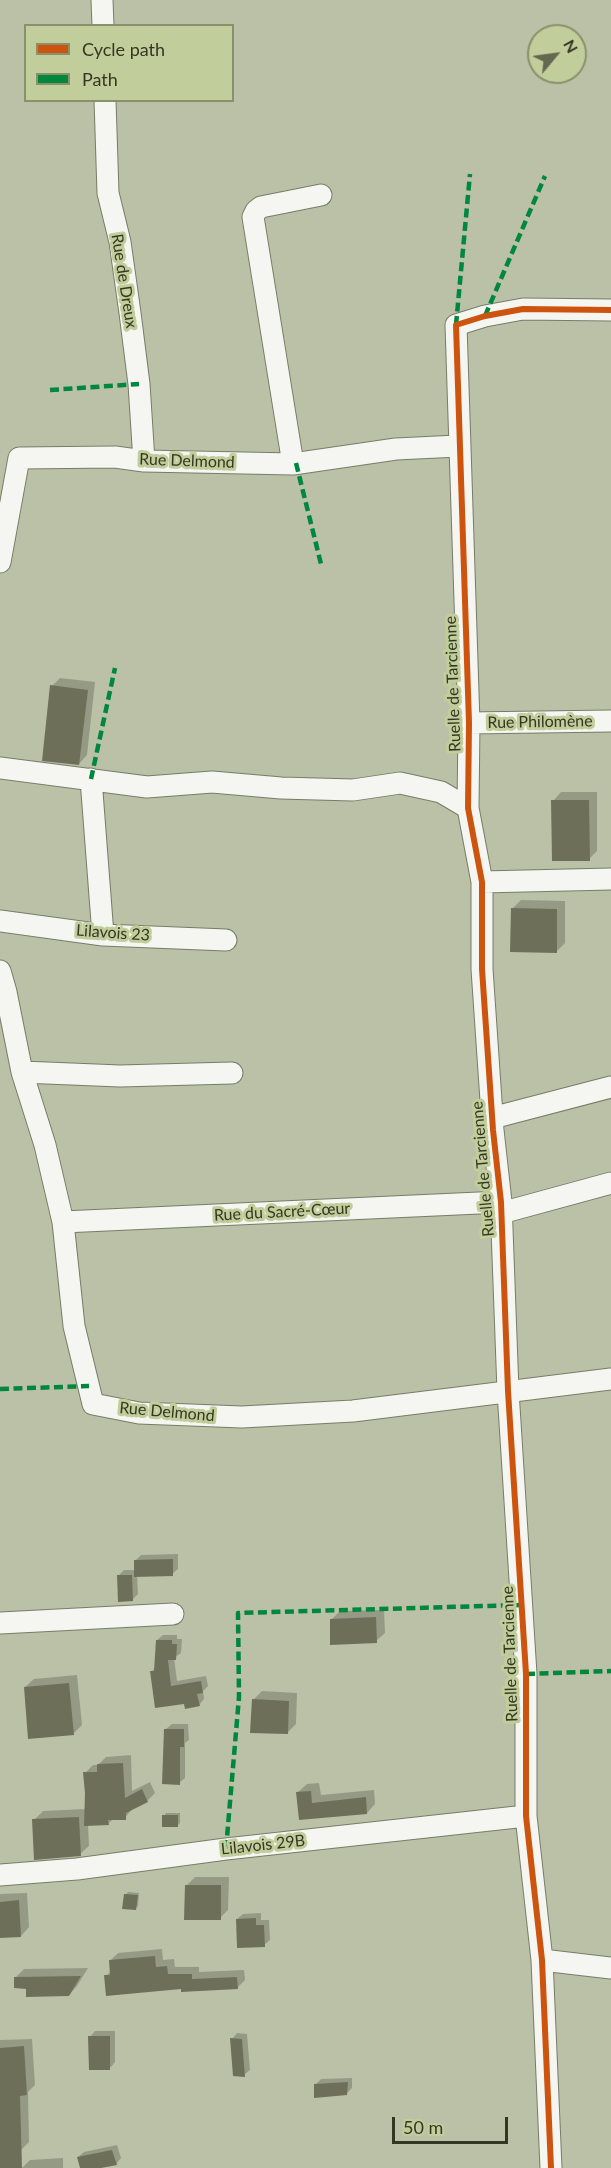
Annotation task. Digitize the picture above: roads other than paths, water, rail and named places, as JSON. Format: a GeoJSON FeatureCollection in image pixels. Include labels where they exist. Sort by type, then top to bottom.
{"type":"FeatureCollection","features":[{"type":"Feature","properties":{"kind":"street"},"geometry":{"type":"LineString","coordinates":[[102,0],[103,24]]}},
{"type":"Feature","properties":{"kind":"street","name":"Rue de Dreux"},"geometry":{"type":"LineString","coordinates":[[105,102],[108,193],[120,242],[139,384],[144,461]]}},
{"type":"Feature","properties":{"kind":"street"},"geometry":{"type":"LineString","coordinates":[[293,464],[253,217],[261,207],[321,195]]}},
{"type":"Feature","properties":{"kind":"street","name":"Ruelle de Tarcienne"},"geometry":{"type":"LineString","coordinates":[[551,2168],[542,1960],[526,1816],[526,1674],[508,1391],[501,1208],[492,1118],[482,969],[482,882],[468,808],[469,723],[458,446],[456,325],[485,316],[523,309],[611,310]]}},
{"type":"Feature","properties":{"kind":"street","name":"Rue Delmond"},"geometry":{"type":"LineString","coordinates":[[0,562],[9,459],[115,457],[144,461],[293,464],[396,448],[458,446]]}},
{"type":"Feature","properties":{"kind":"street","name":"Rue Philomène"},"geometry":{"type":"LineString","coordinates":[[469,723],[611,721]]}},
{"type":"Feature","properties":{"kind":"street"},"geometry":{"type":"LineString","coordinates":[[0,768],[147,787],[212,782],[281,788],[353,789],[400,783],[441,792],[468,808]]}},
{"type":"Feature","properties":{"kind":"street"},"geometry":{"type":"LineString","coordinates":[[91,779],[103,935]]}},
{"type":"Feature","properties":{"kind":"street"},"geometry":{"type":"LineString","coordinates":[[482,882],[611,879]]}},
{"type":"Feature","properties":{"kind":"street","name":"Lilavois 23"},"geometry":{"type":"LineString","coordinates":[[0,921],[103,935],[226,940]]}},
{"type":"Feature","properties":{"kind":"street","name":"Rue Delmond"},"geometry":{"type":"LineString","coordinates":[[0,971],[22,1071],[45,1145],[63,1222],[75,1326],[93,1404],[139,1413],[242,1418],[353,1411],[611,1379]]}},
{"type":"Feature","properties":{"kind":"street"},"geometry":{"type":"LineString","coordinates":[[22,1071],[120,1076],[232,1073]]}},
{"type":"Feature","properties":{"kind":"street"},"geometry":{"type":"LineString","coordinates":[[492,1118],[611,1087]]}},
{"type":"Feature","properties":{"kind":"street","name":"Rue du Sacré-Cœur"},"geometry":{"type":"LineString","coordinates":[[63,1222],[501,1208],[611,1183]]}},
{"type":"Feature","properties":{"kind":"street"},"geometry":{"type":"LineString","coordinates":[[0,1623],[173,1614]]}},
{"type":"Feature","properties":{"kind":"street","name":"Lilavois 29B"},"geometry":{"type":"LineString","coordinates":[[0,1875],[77,1869],[226,1849],[526,1816]]}},
{"type":"Feature","properties":{"kind":"street"},"geometry":{"type":"LineString","coordinates":[[542,1960],[611,1968]]}}]}
